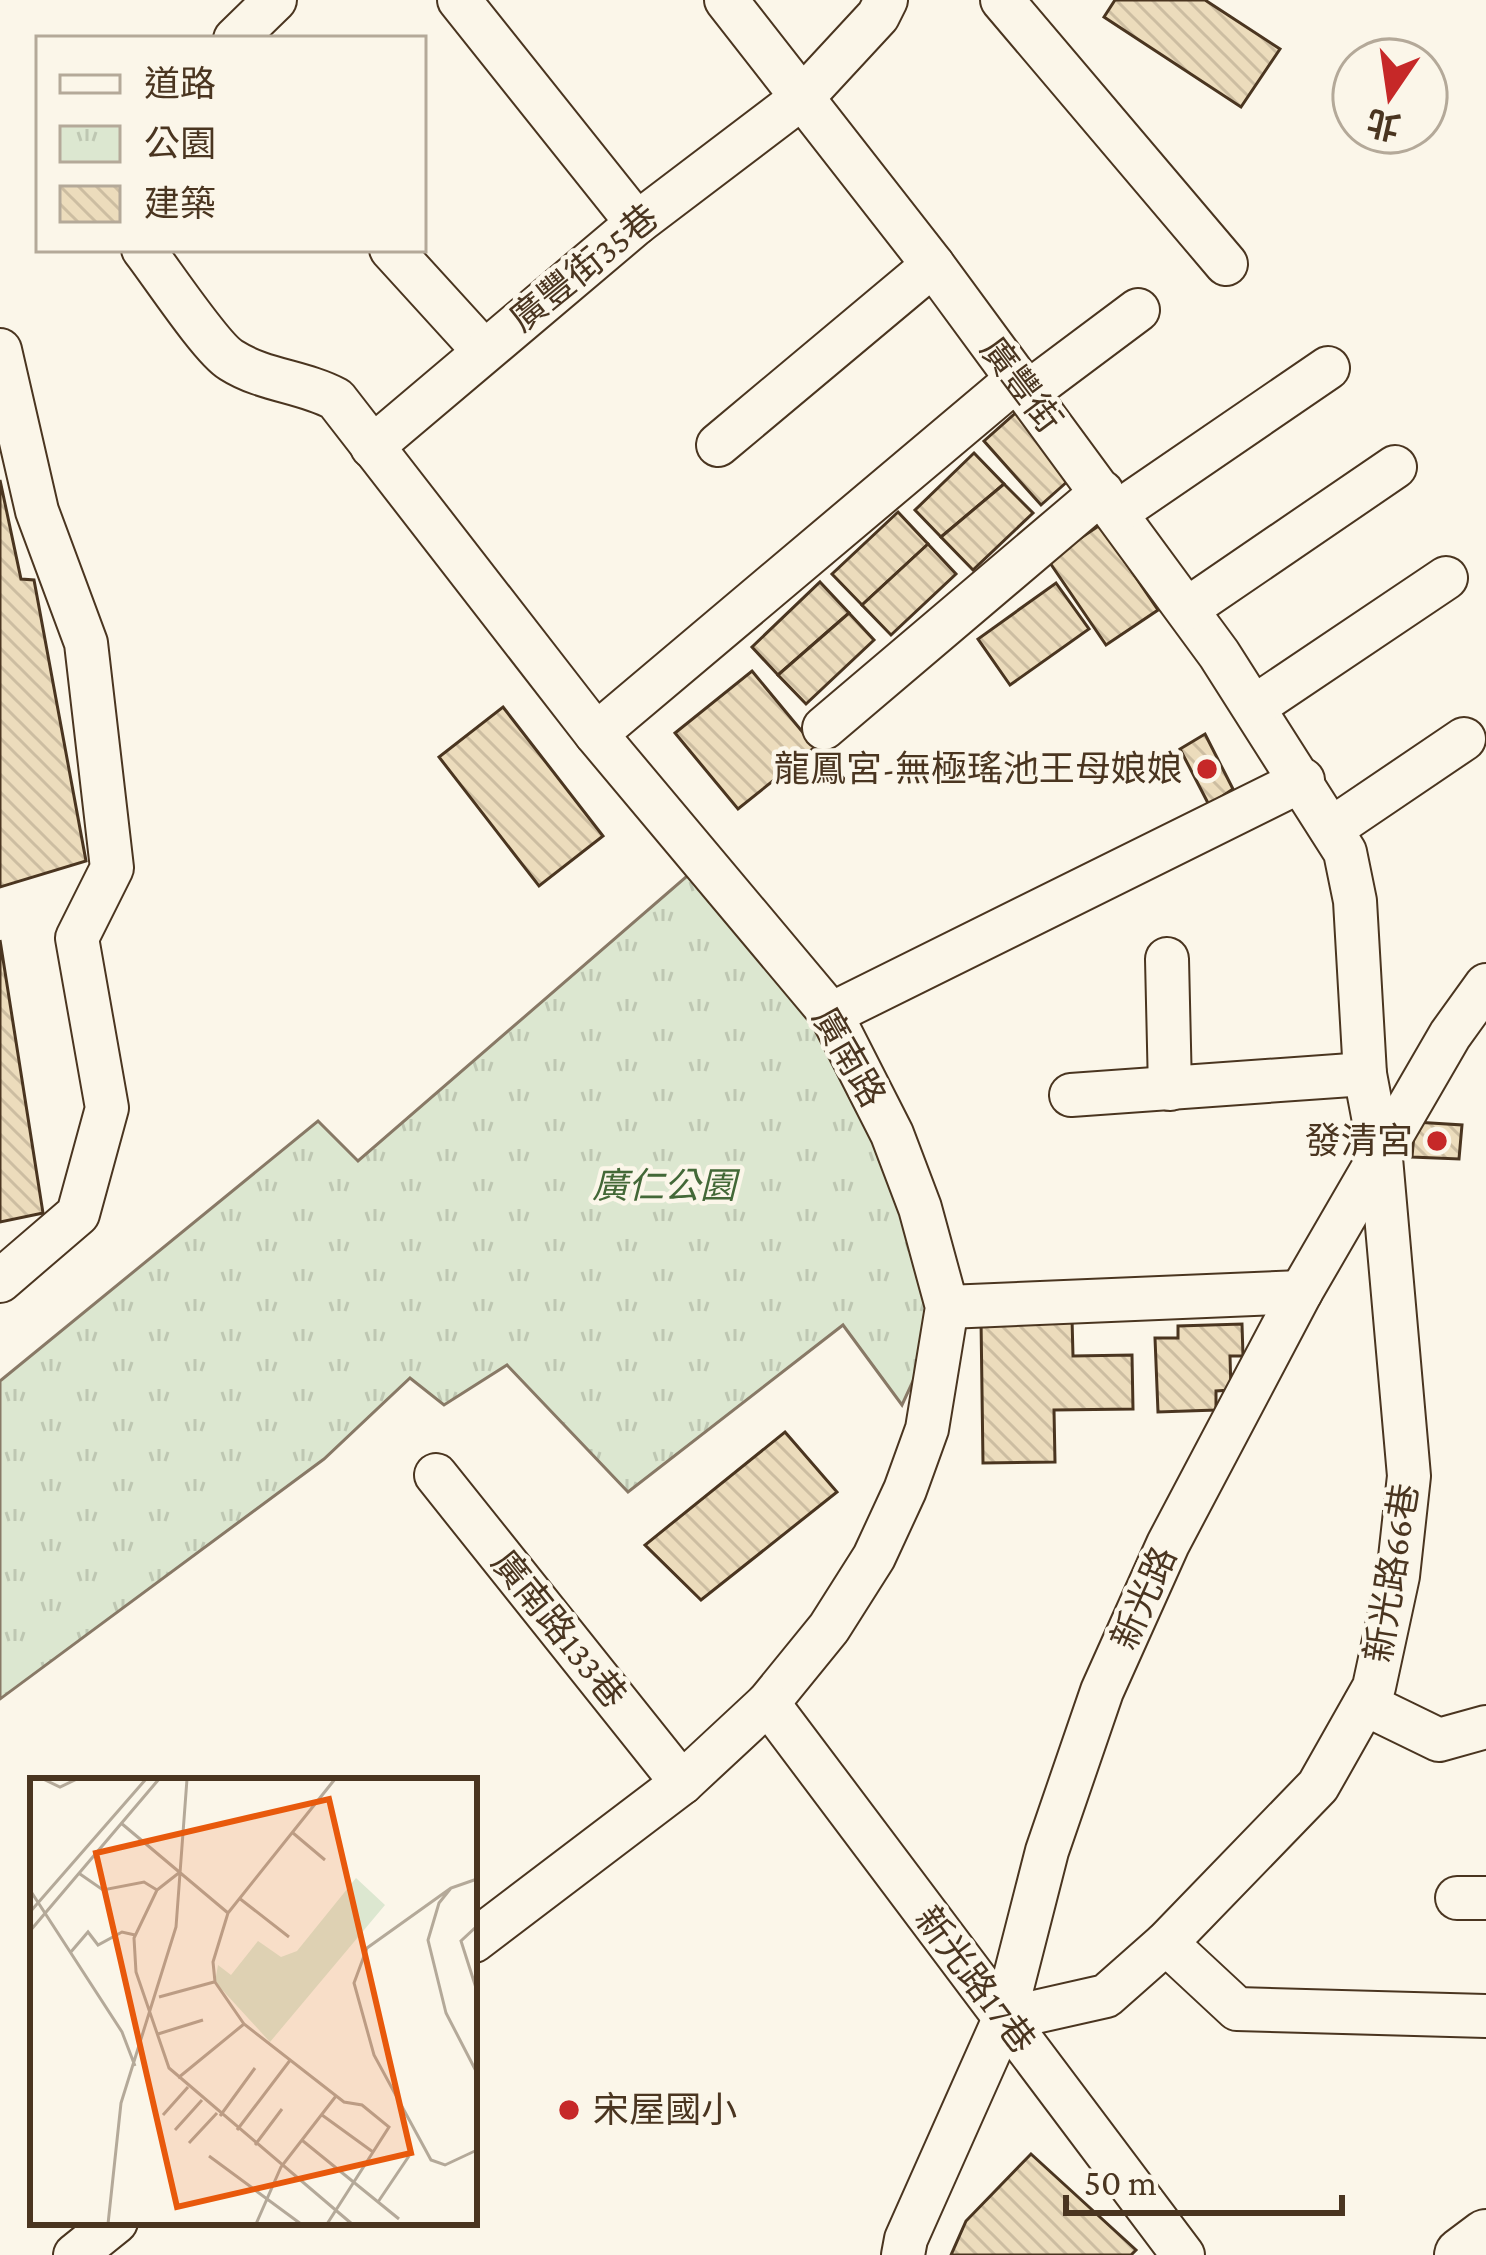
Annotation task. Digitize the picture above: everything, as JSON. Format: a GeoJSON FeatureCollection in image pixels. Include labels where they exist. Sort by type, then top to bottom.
{"type":"FeatureCollection","features":[{"type":"Feature","properties":{"kind":"main road"},"geometry":{"type":"LineString","coordinates":[[1462,2255],[1486,2237]]}},
{"type":"Feature","properties":{"kind":"street"},"geometry":{"type":"LineString","coordinates":[[238,36],[275,0]]}},
{"type":"Feature","properties":{"kind":"street"},"geometry":{"type":"LineString","coordinates":[[459,0],[637,223]]}},
{"type":"Feature","properties":{"kind":"street","name":"廣豐街"},"geometry":{"type":"LineString","coordinates":[[726,0],[1109,502],[1303,780],[1345,852],[1354,901],[1365,1074]]}},
{"type":"Feature","properties":{"kind":"street","name":"廣豐街35巷"},"geometry":{"type":"LineString","coordinates":[[372,447],[637,223],[802,97],[878,16],[886,0]]}},
{"type":"Feature","properties":{"kind":"street"},"geometry":{"type":"LineString","coordinates":[[1002,0],[1226,264]]}},
{"type":"Feature","properties":{"kind":"street","name":"廣南路"},"geometry":{"type":"LineString","coordinates":[[145,252],[226,358],[268,378],[311,386],[336,400],[596,734],[830,1014],[892,1134],[920,1208],[947,1307],[927,1429],[905,1490],[874,1557],[829,1628],[768,1703],[682,1783],[477,1939]]}},
{"type":"Feature","properties":{"kind":"street"},"geometry":{"type":"LineString","coordinates":[[394,252],[483,350]]}},
{"type":"Feature","properties":{"kind":"street"},"geometry":{"type":"LineString","coordinates":[[718,446],[933,266]]}},
{"type":"Feature","properties":{"kind":"street"},"geometry":{"type":"LineString","coordinates":[[596,734],[1022,386],[1138,310]]}},
{"type":"Feature","properties":{"kind":"street"},"geometry":{"type":"LineString","coordinates":[[0,350],[37,511],[86,643],[112,868],[76,938],[107,1108],[84,1193],[78,1214],[0,1281]]}},
{"type":"Feature","properties":{"kind":"street"},"geometry":{"type":"LineString","coordinates":[[824,728],[1109,502],[1328,368]]}},
{"type":"Feature","properties":{"kind":"street"},"geometry":{"type":"LineString","coordinates":[[1187,609],[1395,467]]}},
{"type":"Feature","properties":{"kind":"street"},"geometry":{"type":"LineString","coordinates":[[1255,707],[1446,578]]}},
{"type":"Feature","properties":{"kind":"street"},"geometry":{"type":"LineString","coordinates":[[1331,829],[1464,739]]}},
{"type":"Feature","properties":{"kind":"street"},"geometry":{"type":"LineString","coordinates":[[830,1014],[1303,780]]}},
{"type":"Feature","properties":{"kind":"street"},"geometry":{"type":"LineString","coordinates":[[1167,959],[1170,1089]]}},
{"type":"Feature","properties":{"kind":"street","name":"新光路"},"geometry":{"type":"LineString","coordinates":[[903,2255],[1004,2020],[1047,1851],[1102,1691],[1168,1544],[1301,1292],[1450,1035],[1486,985]]}},
{"type":"Feature","properties":{"kind":"street"},"geometry":{"type":"LineString","coordinates":[[1071,1095],[1365,1074]]}},
{"type":"Feature","properties":{"kind":"street","name":"新光路66巷"},"geometry":{"type":"LineString","coordinates":[[1004,2020],[1106,1996],[1166,1943],[1318,1786],[1374,1687],[1398,1576],[1409,1476],[1381,1158],[1365,1074]]}},
{"type":"Feature","properties":{"kind":"street"},"geometry":{"type":"LineString","coordinates":[[947,1307],[1301,1292]]}},
{"type":"Feature","properties":{"kind":"street","name":"廣南路133巷"},"geometry":{"type":"LineString","coordinates":[[436,1475],[682,1783]]}},
{"type":"Feature","properties":{"kind":"street","name":"新光路17巷"},"geometry":{"type":"LineString","coordinates":[[768,1703],[1184,2255]]}},
{"type":"Feature","properties":{"kind":"street"},"geometry":{"type":"LineString","coordinates":[[1365,1704],[1439,1740],[1486,1727]]}},
{"type":"Feature","properties":{"kind":"street"},"geometry":{"type":"LineString","coordinates":[[1166,1943],[1237,2009],[1486,2016]]}},
{"type":"Feature","properties":{"kind":"street"},"geometry":{"type":"LineString","coordinates":[[75,2255],[112,2225]]}},
{"type":"Feature","properties":{"kind":"green space","name":"廣仁公園"},"geometry":{"type":"Polygon","coordinates":[[[694,870],[783,960],[892,1134],[947,1307],[902,1405],[843,1325],[628,1492],[507,1365],[444,1405],[410,1378],[324,1459],[0,1699],[0,1381],[318,1121],[358,1161],[694,870]]]}},
{"type":"Feature","properties":{"kind":"building"},"geometry":{"type":"Polygon","coordinates":[[[1115,0],[1205,0],[1280,49],[1241,107],[1104,17],[1115,0]]]}},
{"type":"Feature","properties":{"kind":"building"},"geometry":{"type":"Polygon","coordinates":[[[1021,408],[1078,472],[1041,505],[984,441],[1021,408]]]}},
{"type":"Feature","properties":{"kind":"building"},"geometry":{"type":"Polygon","coordinates":[[[974,453],[1004,484],[941,537],[915,510],[974,453]]]}},
{"type":"Feature","properties":{"kind":"building"},"geometry":{"type":"Polygon","coordinates":[[[0,480],[21,579],[34,580],[86,861],[0,887],[0,480]]]}},
{"type":"Feature","properties":{"kind":"building"},"geometry":{"type":"Polygon","coordinates":[[[1004,484],[1033,513],[973,570],[941,537],[1004,484]]]}},
{"type":"Feature","properties":{"kind":"building"},"geometry":{"type":"Polygon","coordinates":[[[898,512],[928,544],[862,605],[832,574],[898,512]]]}},
{"type":"Feature","properties":{"kind":"building"},"geometry":{"type":"Polygon","coordinates":[[[1100,525],[1158,610],[1106,645],[1048,560],[1100,525]]]}},
{"type":"Feature","properties":{"kind":"building"},"geometry":{"type":"Polygon","coordinates":[[[928,544],[956,574],[891,635],[862,605],[928,544]]]}},
{"type":"Feature","properties":{"kind":"building"},"geometry":{"type":"Polygon","coordinates":[[[820,582],[849,613],[778,675],[752,647],[820,582]]]}},
{"type":"Feature","properties":{"kind":"building"},"geometry":{"type":"Polygon","coordinates":[[[1056,583],[1089,629],[1010,685],[978,639],[1056,583]]]}},
{"type":"Feature","properties":{"kind":"building"},"geometry":{"type":"Polygon","coordinates":[[[849,613],[874,640],[806,704],[778,675],[849,613]]]}},
{"type":"Feature","properties":{"kind":"building"},"geometry":{"type":"Polygon","coordinates":[[[752,671],[815,747],[738,809],[675,733],[752,671]]]}},
{"type":"Feature","properties":{"kind":"building"},"geometry":{"type":"Polygon","coordinates":[[[503,707],[603,836],[539,886],[439,757],[503,707]]]}},
{"type":"Feature","properties":{"kind":"building","name":"龍鳳宮-無極瑤池王母娘娘"},"geometry":{"type":"Polygon","coordinates":[[[1205,734],[1233,789],[1209,805],[1180,749],[1205,734]]]}},
{"type":"Feature","properties":{"kind":"building"},"geometry":{"type":"Polygon","coordinates":[[[0,940],[43,1213],[0,1222],[0,940]]]}},
{"type":"Feature","properties":{"kind":"building","name":"發清宮"},"geometry":{"type":"Polygon","coordinates":[[[1415,1122],[1462,1125],[1459,1159],[1412,1157],[1415,1122]]]}},
{"type":"Feature","properties":{"kind":"building"},"geometry":{"type":"Polygon","coordinates":[[[1072,1318],[1073,1356],[1132,1355],[1133,1409],[1054,1410],[1055,1462],[983,1463],[981,1319],[1072,1318]]]}},
{"type":"Feature","properties":{"kind":"building"},"geometry":{"type":"Polygon","coordinates":[[[1242,1324],[1243,1356],[1230,1356],[1231,1390],[1216,1391],[1216,1410],[1158,1412],[1155,1338],[1178,1338],[1178,1326],[1242,1324]]]}},
{"type":"Feature","properties":{"kind":"building"},"geometry":{"type":"Polygon","coordinates":[[[785,1432],[837,1492],[701,1600],[645,1545],[785,1432]]]}},
{"type":"Feature","properties":{"kind":"building"},"geometry":{"type":"Polygon","coordinates":[[[1031,2154],[1136,2250],[1131,2255],[951,2255],[966,2221],[1031,2154]]]}},
{"type":"Feature","properties":{"kind":"place","name":"龍鳳宮-無極瑤池王母娘娘"},"geometry":{"type":"Point","coordinates":[1207,769]}},
{"type":"Feature","properties":{"kind":"place","name":"發清宮"},"geometry":{"type":"Point","coordinates":[1437,1141]}},
{"type":"Feature","properties":{"kind":"place","name":"宋屋國小"},"geometry":{"type":"Point","coordinates":[569,2110]}}]}
